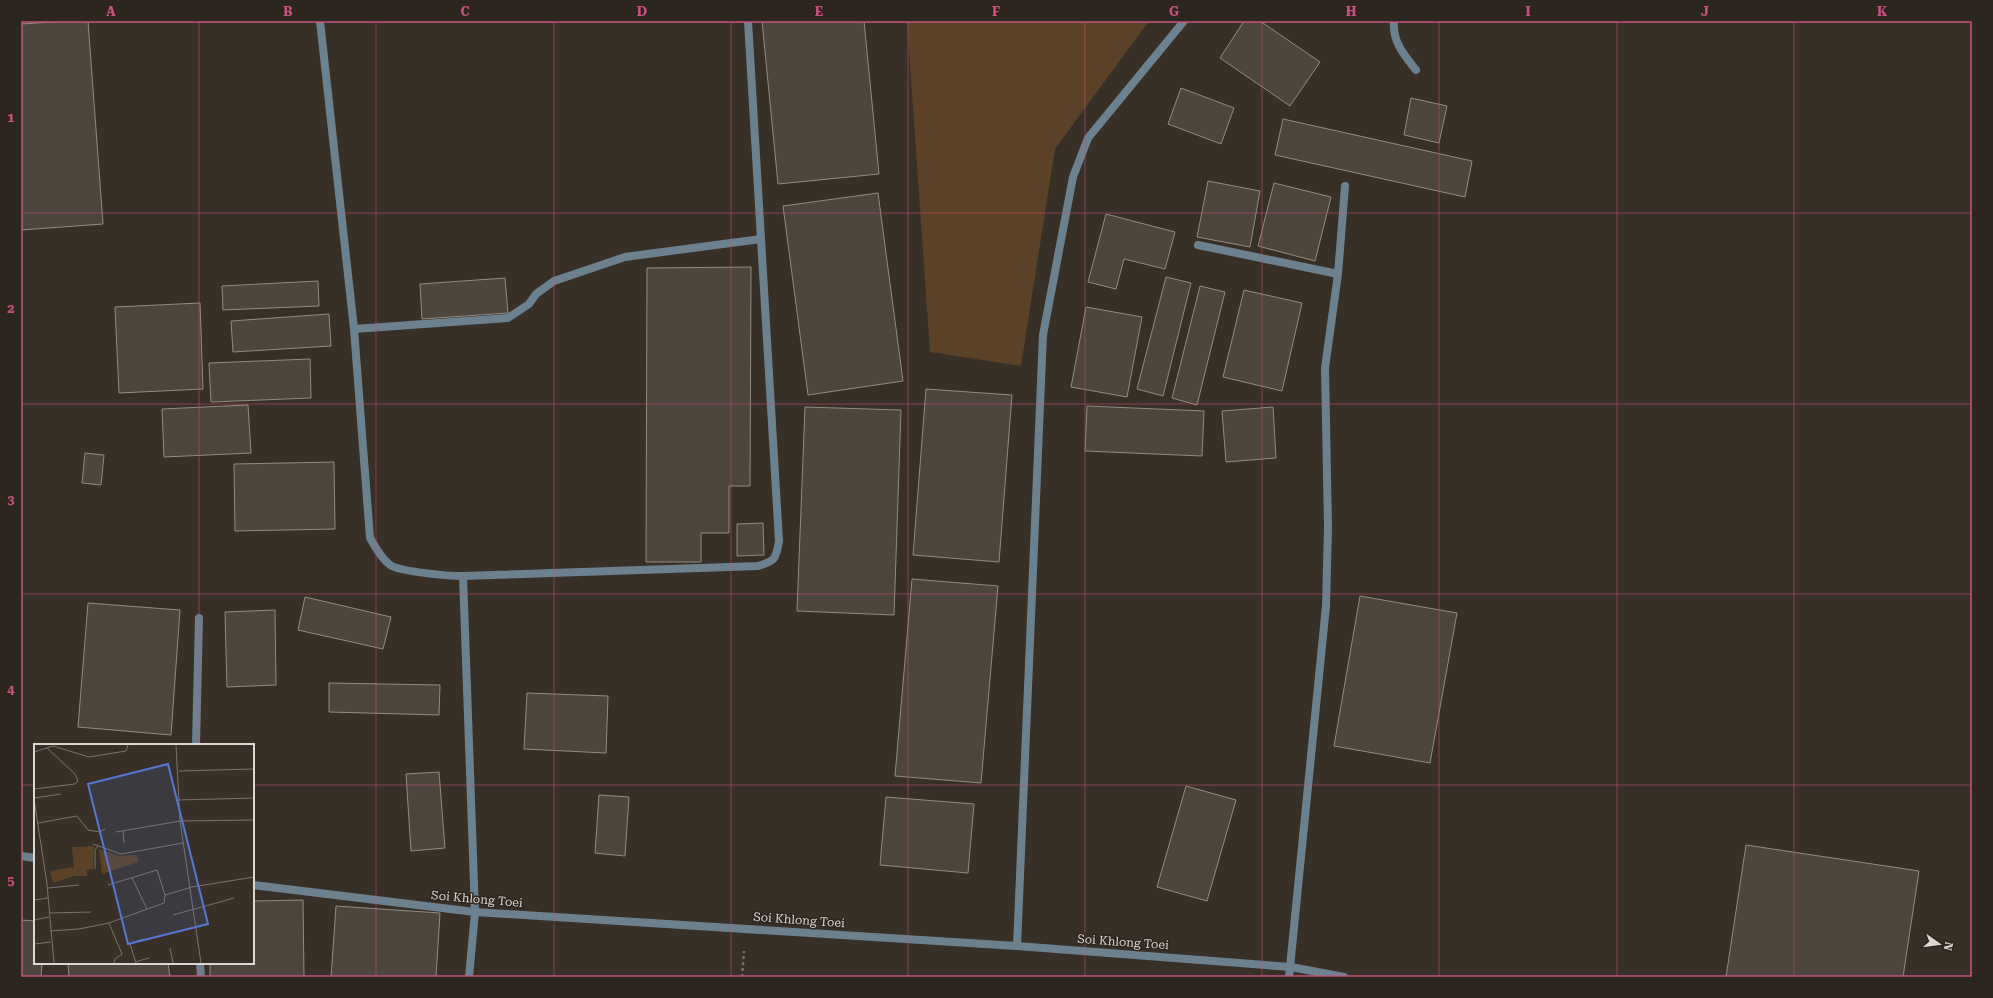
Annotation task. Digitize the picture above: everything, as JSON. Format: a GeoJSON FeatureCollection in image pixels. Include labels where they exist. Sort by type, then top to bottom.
{"type":"FeatureCollection","features":[{"type":"Feature","properties":{"kind":"street"},"geometry":{"type":"LineString","coordinates":[[320,21],[354,329],[370,538],[379,555],[392,566],[440,575],[463,576],[758,566],[770,562],[776,557],[778,541],[748,21]]}},
{"type":"Feature","properties":{"kind":"street"},"geometry":{"type":"LineString","coordinates":[[1017,946],[1044,336],[1073,177],[1088,138],[1184,21]]}},
{"type":"Feature","properties":{"kind":"street"},"geometry":{"type":"LineString","coordinates":[[1394,21],[1393,28],[1398,47],[1416,70]]}},
{"type":"Feature","properties":{"kind":"street"},"geometry":{"type":"LineString","coordinates":[[1289,977],[1326,606],[1328,527],[1326,368],[1338,274],[1345,186]]}},
{"type":"Feature","properties":{"kind":"street"},"geometry":{"type":"LineString","coordinates":[[354,329],[508,318],[529,304],[536,294],[554,281],[625,257],[761,239]]}},
{"type":"Feature","properties":{"kind":"street"},"geometry":{"type":"LineString","coordinates":[[1198,245],[1338,274]]}},
{"type":"Feature","properties":{"kind":"street"},"geometry":{"type":"LineString","coordinates":[[463,576],[475,912],[469,977]]}},
{"type":"Feature","properties":{"kind":"street"},"geometry":{"type":"LineString","coordinates":[[196,744],[198,618]]}},
{"type":"Feature","properties":{"kind":"street"},"geometry":{"type":"LineString","coordinates":[[21,856],[34,858]]}},
{"type":"Feature","properties":{"kind":"street","name":"Soi Khlong Toei"},"geometry":{"type":"LineString","coordinates":[[254,885],[475,912],[1017,946],[1291,967],[1344,977]]}},
{"type":"Feature","properties":{"kind":"street"},"geometry":{"type":"LineString","coordinates":[[200,964],[201,977]]}},
{"type":"Feature","properties":{"kind":"shaded area"},"geometry":{"type":"Polygon","coordinates":[[[907,21],[1149,21],[1055,149],[1021,366],[930,352],[907,21]]]}},
{"type":"Feature","properties":{"kind":"building"},"geometry":{"type":"Polygon","coordinates":[[[88,21],[103,224],[21,230],[21,24],[88,21]]]}},
{"type":"Feature","properties":{"kind":"building"},"geometry":{"type":"Polygon","coordinates":[[[762,21],[864,21],[879,174],[778,184],[762,21]]]}},
{"type":"Feature","properties":{"kind":"building"},"geometry":{"type":"Polygon","coordinates":[[[1244,21],[1260,21],[1320,62],[1290,106],[1220,58],[1244,21]]]}},
{"type":"Feature","properties":{"kind":"building"},"geometry":{"type":"Polygon","coordinates":[[[1181,88],[1234,108],[1221,144],[1168,124],[1181,88]]]}},
{"type":"Feature","properties":{"kind":"building"},"geometry":{"type":"Polygon","coordinates":[[[1411,98],[1447,106],[1439,143],[1404,135],[1411,98]]]}},
{"type":"Feature","properties":{"kind":"building"},"geometry":{"type":"Polygon","coordinates":[[[1283,119],[1472,161],[1465,197],[1275,155],[1283,119]]]}},
{"type":"Feature","properties":{"kind":"building"},"geometry":{"type":"Polygon","coordinates":[[[1208,181],[1260,191],[1250,247],[1197,237],[1208,181]]]}},
{"type":"Feature","properties":{"kind":"building"},"geometry":{"type":"Polygon","coordinates":[[[1274,183],[1331,197],[1315,261],[1258,246],[1274,183]]]}},
{"type":"Feature","properties":{"kind":"building"},"geometry":{"type":"Polygon","coordinates":[[[878,193],[903,381],[808,395],[783,206],[878,193]]]}},
{"type":"Feature","properties":{"kind":"building"},"geometry":{"type":"Polygon","coordinates":[[[1106,214],[1175,232],[1165,269],[1124,259],[1116,289],[1088,282],[1106,214]]]}},
{"type":"Feature","properties":{"kind":"building"},"geometry":{"type":"Polygon","coordinates":[[[751,267],[750,486],[729,486],[729,533],[701,533],[701,562],[646,562],[647,268],[751,267]]]}},
{"type":"Feature","properties":{"kind":"building"},"geometry":{"type":"Polygon","coordinates":[[[1166,277],[1191,283],[1163,396],[1137,389],[1166,277]]]}},
{"type":"Feature","properties":{"kind":"building"},"geometry":{"type":"Polygon","coordinates":[[[505,278],[508,313],[422,319],[420,284],[505,278]]]}},
{"type":"Feature","properties":{"kind":"building"},"geometry":{"type":"Polygon","coordinates":[[[318,281],[319,306],[223,310],[222,286],[318,281]]]}},
{"type":"Feature","properties":{"kind":"building"},"geometry":{"type":"Polygon","coordinates":[[[1200,286],[1225,292],[1197,405],[1172,398],[1200,286]]]}},
{"type":"Feature","properties":{"kind":"building"},"geometry":{"type":"Polygon","coordinates":[[[1244,290],[1302,303],[1282,391],[1223,377],[1244,290]]]}},
{"type":"Feature","properties":{"kind":"building"},"geometry":{"type":"Polygon","coordinates":[[[200,303],[203,389],[119,393],[115,307],[200,303]]]}},
{"type":"Feature","properties":{"kind":"building"},"geometry":{"type":"Polygon","coordinates":[[[1086,307],[1142,317],[1127,397],[1071,387],[1086,307]]]}},
{"type":"Feature","properties":{"kind":"building"},"geometry":{"type":"Polygon","coordinates":[[[329,314],[331,346],[233,352],[231,321],[329,314]]]}},
{"type":"Feature","properties":{"kind":"building"},"geometry":{"type":"Polygon","coordinates":[[[310,359],[311,398],[211,402],[209,363],[310,359]]]}},
{"type":"Feature","properties":{"kind":"building"},"geometry":{"type":"Polygon","coordinates":[[[926,389],[1012,395],[999,562],[913,555],[926,389]]]}},
{"type":"Feature","properties":{"kind":"building"},"geometry":{"type":"Polygon","coordinates":[[[248,405],[251,453],[164,457],[162,409],[248,405]]]}},
{"type":"Feature","properties":{"kind":"building"},"geometry":{"type":"Polygon","coordinates":[[[1087,406],[1204,411],[1202,456],[1085,451],[1087,406]]]}},
{"type":"Feature","properties":{"kind":"building"},"geometry":{"type":"Polygon","coordinates":[[[805,407],[901,410],[894,615],[797,611],[805,407]]]}},
{"type":"Feature","properties":{"kind":"building"},"geometry":{"type":"Polygon","coordinates":[[[1273,407],[1276,458],[1226,462],[1222,411],[1273,407]]]}},
{"type":"Feature","properties":{"kind":"building"},"geometry":{"type":"Polygon","coordinates":[[[85,453],[104,455],[101,485],[82,483],[85,453]]]}},
{"type":"Feature","properties":{"kind":"building"},"geometry":{"type":"Polygon","coordinates":[[[334,462],[335,529],[235,531],[234,464],[334,462]]]}},
{"type":"Feature","properties":{"kind":"building"},"geometry":{"type":"Polygon","coordinates":[[[763,523],[764,555],[737,556],[737,524],[763,523]]]}},
{"type":"Feature","properties":{"kind":"building"},"geometry":{"type":"Polygon","coordinates":[[[912,579],[998,586],[981,783],[895,776],[912,579]]]}},
{"type":"Feature","properties":{"kind":"building"},"geometry":{"type":"Polygon","coordinates":[[[1360,596],[1457,613],[1430,763],[1334,746],[1360,596]]]}},
{"type":"Feature","properties":{"kind":"building"},"geometry":{"type":"Polygon","coordinates":[[[305,597],[391,617],[383,649],[298,630],[305,597]]]}},
{"type":"Feature","properties":{"kind":"building"},"geometry":{"type":"Polygon","coordinates":[[[88,603],[180,610],[171,735],[78,727],[88,603]]]}},
{"type":"Feature","properties":{"kind":"building"},"geometry":{"type":"Polygon","coordinates":[[[275,610],[276,685],[227,687],[225,612],[275,610]]]}},
{"type":"Feature","properties":{"kind":"building"},"geometry":{"type":"Polygon","coordinates":[[[329,683],[440,685],[439,715],[329,712],[329,683]]]}},
{"type":"Feature","properties":{"kind":"building"},"geometry":{"type":"Polygon","coordinates":[[[527,693],[608,696],[606,753],[524,749],[527,693]]]}},
{"type":"Feature","properties":{"kind":"building"},"geometry":{"type":"Polygon","coordinates":[[[439,772],[445,848],[411,851],[406,774],[439,772]]]}},
{"type":"Feature","properties":{"kind":"building"},"geometry":{"type":"Polygon","coordinates":[[[1186,786],[1236,800],[1207,901],[1157,887],[1186,786]]]}},
{"type":"Feature","properties":{"kind":"building"},"geometry":{"type":"Polygon","coordinates":[[[599,795],[629,797],[625,856],[595,853],[599,795]]]}},
{"type":"Feature","properties":{"kind":"building"},"geometry":{"type":"Polygon","coordinates":[[[886,797],[974,804],[968,873],[880,865],[886,797]]]}},
{"type":"Feature","properties":{"kind":"building"},"geometry":{"type":"Polygon","coordinates":[[[1746,845],[1919,871],[1903,977],[1726,977],[1746,845]]]}},
{"type":"Feature","properties":{"kind":"building"},"geometry":{"type":"Polygon","coordinates":[[[303,900],[304,977],[210,977],[210,964],[254,964],[254,901],[303,900]]]}},
{"type":"Feature","properties":{"kind":"building"},"geometry":{"type":"Polygon","coordinates":[[[336,906],[440,913],[436,977],[331,977],[336,906]]]}},
{"type":"Feature","properties":{"kind":"building"},"geometry":{"type":"Polygon","coordinates":[[[21,920],[34,921],[34,964],[42,964],[41,977],[21,977],[21,920]]]}},
{"type":"Feature","properties":{"kind":"building"},"geometry":{"type":"Polygon","coordinates":[[[68,964],[168,964],[170,977],[69,977],[68,964]]]}}]}
